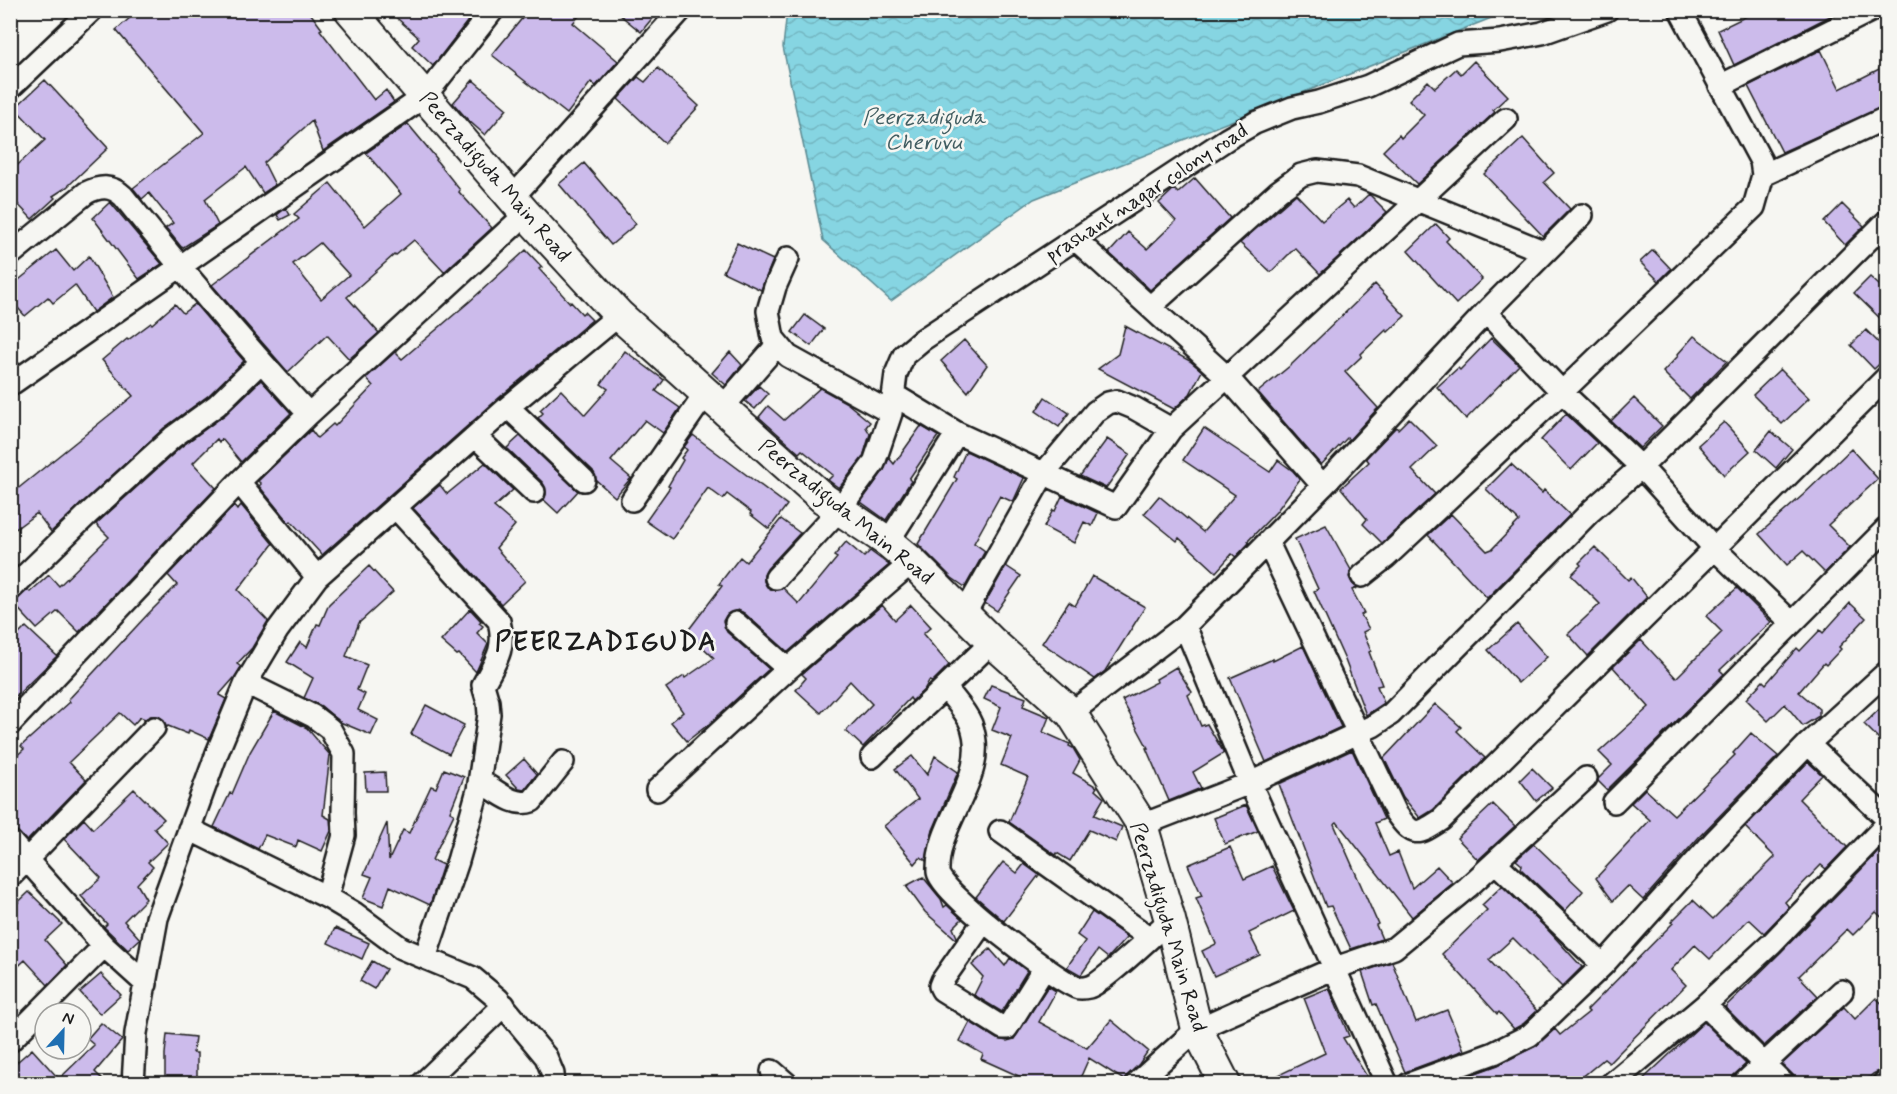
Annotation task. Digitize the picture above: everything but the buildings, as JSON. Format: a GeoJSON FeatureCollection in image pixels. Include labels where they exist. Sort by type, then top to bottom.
{"type":"FeatureCollection","features":[{"type":"Feature","properties":{"kind":"street"},"geometry":{"type":"LineString","coordinates":[[10,88],[92,10]]}},
{"type":"Feature","properties":{"kind":"street","name":"Peerzadiguda Main Road"},"geometry":{"type":"LineString","coordinates":[[350,10],[519,206],[619,315],[824,499],[888,542],[912,562],[992,642],[1071,713],[1142,825],[1160,929],[1197,1029],[1225,1083]]}},
{"type":"Feature","properties":{"kind":"street"},"geometry":{"type":"LineString","coordinates":[[10,385],[181,268],[424,96],[493,10]]}},
{"type":"Feature","properties":{"kind":"street"},"geometry":{"type":"LineString","coordinates":[[10,724],[239,482],[519,206],[681,10]]}},
{"type":"Feature","properties":{"kind":"street","name":"prashant nagar colony road"},"geometry":{"type":"LineString","coordinates":[[776,578],[839,510],[874,463],[893,404],[896,374],[904,355],[922,340],[1227,139],[1255,123],[1292,108],[1368,86],[1458,44],[1542,33],[1607,10]]}},
{"type":"Feature","properties":{"kind":"street"},"geometry":{"type":"LineString","coordinates":[[1362,576],[1386,557],[1562,392],[1754,207],[1763,175],[1761,161],[1680,10]]}},
{"type":"Feature","properties":{"kind":"street"},"geometry":{"type":"LineString","coordinates":[[1719,86],[1872,10]]}},
{"type":"Feature","properties":{"kind":"street"},"geometry":{"type":"LineString","coordinates":[[1763,175],[1887,118]]}},
{"type":"Feature","properties":{"kind":"street"},"geometry":{"type":"LineString","coordinates":[[788,258],[775,286],[768,311],[773,338],[788,356],[1116,507],[1171,429],[1506,119]]}},
{"type":"Feature","properties":{"kind":"street"},"geometry":{"type":"LineString","coordinates":[[1150,307],[1279,191],[1300,175],[1317,171],[1358,176],[1545,252]]}},
{"type":"Feature","properties":{"kind":"street"},"geometry":{"type":"LineString","coordinates":[[10,255],[97,187],[109,187],[116,190],[261,362],[309,414]]}},
{"type":"Feature","properties":{"kind":"street"},"geometry":{"type":"LineString","coordinates":[[1071,713],[1185,626],[1323,486],[1486,312],[1582,214]]}},
{"type":"Feature","properties":{"kind":"street"},"geometry":{"type":"LineString","coordinates":[[1142,825],[1250,783],[1373,726],[1391,714],[1591,511],[1641,467],[1887,222]]}},
{"type":"Feature","properties":{"kind":"street"},"geometry":{"type":"LineString","coordinates":[[1075,239],[1228,378],[1323,486]]}},
{"type":"Feature","properties":{"kind":"street"},"geometry":{"type":"LineString","coordinates":[[1486,312],[1562,392],[1641,467],[1715,549],[1792,623]]}},
{"type":"Feature","properties":{"kind":"street"},"geometry":{"type":"LineString","coordinates":[[133,1083],[136,1033],[157,918],[217,753],[246,683],[277,631],[317,578],[508,407],[619,315]]}},
{"type":"Feature","properties":{"kind":"street"},"geometry":{"type":"LineString","coordinates":[[632,500],[714,400],[778,344]]}},
{"type":"Feature","properties":{"kind":"street"},"geometry":{"type":"LineString","coordinates":[[10,590],[88,514],[173,437],[217,405],[261,362]]}},
{"type":"Feature","properties":{"kind":"street"},"geometry":{"type":"LineString","coordinates":[[1268,543],[1396,813],[1408,829],[1415,833],[1441,820],[1887,378]]}},
{"type":"Feature","properties":{"kind":"street"},"geometry":{"type":"LineString","coordinates":[[965,613],[1044,473],[1095,412],[1108,403],[1118,401],[1171,429]]}},
{"type":"Feature","properties":{"kind":"street"},"geometry":{"type":"LineString","coordinates":[[508,407],[584,480]]}},
{"type":"Feature","properties":{"kind":"street"},"geometry":{"type":"LineString","coordinates":[[888,542],[957,433]]}},
{"type":"Feature","properties":{"kind":"street"},"geometry":{"type":"LineString","coordinates":[[476,437],[534,492]]}},
{"type":"Feature","properties":{"kind":"street"},"geometry":{"type":"LineString","coordinates":[[239,482],[317,578]]}},
{"type":"Feature","properties":{"kind":"street"},"geometry":{"type":"LineString","coordinates":[[396,508],[499,621],[503,635],[501,653],[483,685],[489,714],[480,781],[458,861],[425,958]]}},
{"type":"Feature","properties":{"kind":"street"},"geometry":{"type":"LineString","coordinates":[[1614,802],[1887,529]]}},
{"type":"Feature","properties":{"kind":"street"},"geometry":{"type":"LineString","coordinates":[[657,790],[788,669],[912,562]]}},
{"type":"Feature","properties":{"kind":"street"},"geometry":{"type":"LineString","coordinates":[[736,623],[788,669]]}},
{"type":"Feature","properties":{"kind":"street"},"geometry":{"type":"LineString","coordinates":[[1185,626],[1250,783],[1387,1083]]}},
{"type":"Feature","properties":{"kind":"street"},"geometry":{"type":"LineString","coordinates":[[872,757],[992,642]]}},
{"type":"Feature","properties":{"kind":"street"},"geometry":{"type":"LineString","coordinates":[[1409,1083],[1494,1053],[1530,1035],[1604,965],[1715,840],[1809,744],[1887,673]]}},
{"type":"Feature","properties":{"kind":"street"},"geometry":{"type":"LineString","coordinates":[[246,683],[313,716],[330,729],[344,754],[345,835],[327,897]]}},
{"type":"Feature","properties":{"kind":"street"},"geometry":{"type":"LineString","coordinates":[[945,687],[970,723],[976,750],[971,773],[939,853],[938,874],[945,885],[984,921],[1045,967],[1078,988],[1092,987],[1160,929],[1000,831]]}},
{"type":"Feature","properties":{"kind":"street"},"geometry":{"type":"LineString","coordinates":[[10,877],[154,728]]}},
{"type":"Feature","properties":{"kind":"street"},"geometry":{"type":"LineString","coordinates":[[1809,744],[1887,818]]}},
{"type":"Feature","properties":{"kind":"street"},"geometry":{"type":"LineString","coordinates":[[480,781],[517,803],[525,804],[532,801],[563,762]]}},
{"type":"Feature","properties":{"kind":"street"},"geometry":{"type":"LineString","coordinates":[[1136,1083],[1197,1029],[1335,968],[1394,948],[1468,887],[1586,778]]}},
{"type":"Feature","properties":{"kind":"street"},"geometry":{"type":"LineString","coordinates":[[1611,1083],[1705,1005],[1772,944],[1887,825]]}},
{"type":"Feature","properties":{"kind":"street"},"geometry":{"type":"LineString","coordinates":[[189,829],[327,897],[354,913],[401,948],[473,978],[504,1005],[546,1056],[553,1074],[551,1083]]}},
{"type":"Feature","properties":{"kind":"street"},"geometry":{"type":"LineString","coordinates":[[10,841],[104,946],[146,984]]}},
{"type":"Feature","properties":{"kind":"street"},"geometry":{"type":"LineString","coordinates":[[1496,862],[1604,965]]}},
{"type":"Feature","properties":{"kind":"street"},"geometry":{"type":"LineString","coordinates":[[984,921],[942,981],[940,986],[942,990],[1003,1028],[1007,1028],[1045,967]]}},
{"type":"Feature","properties":{"kind":"street"},"geometry":{"type":"LineString","coordinates":[[10,1041],[104,946]]}},
{"type":"Feature","properties":{"kind":"street"},"geometry":{"type":"LineString","coordinates":[[1743,1083],[1842,992]]}},
{"type":"Feature","properties":{"kind":"street"},"geometry":{"type":"LineString","coordinates":[[422,1083],[504,1005]]}},
{"type":"Feature","properties":{"kind":"street"},"geometry":{"type":"LineString","coordinates":[[1705,1005],[1784,1083]]}},
{"type":"Feature","properties":{"kind":"water","name":"Peerzadiguda Cheruvu"},"geometry":{"type":"Polygon","coordinates":[[[787,11],[1509,11],[1034,199],[891,301],[823,240],[783,47],[787,11]]]}},
{"type":"Feature","properties":{"kind":"district","name":"PEERZADIGUDA"},"geometry":{"type":"Point","coordinates":[606,642]}}]}
